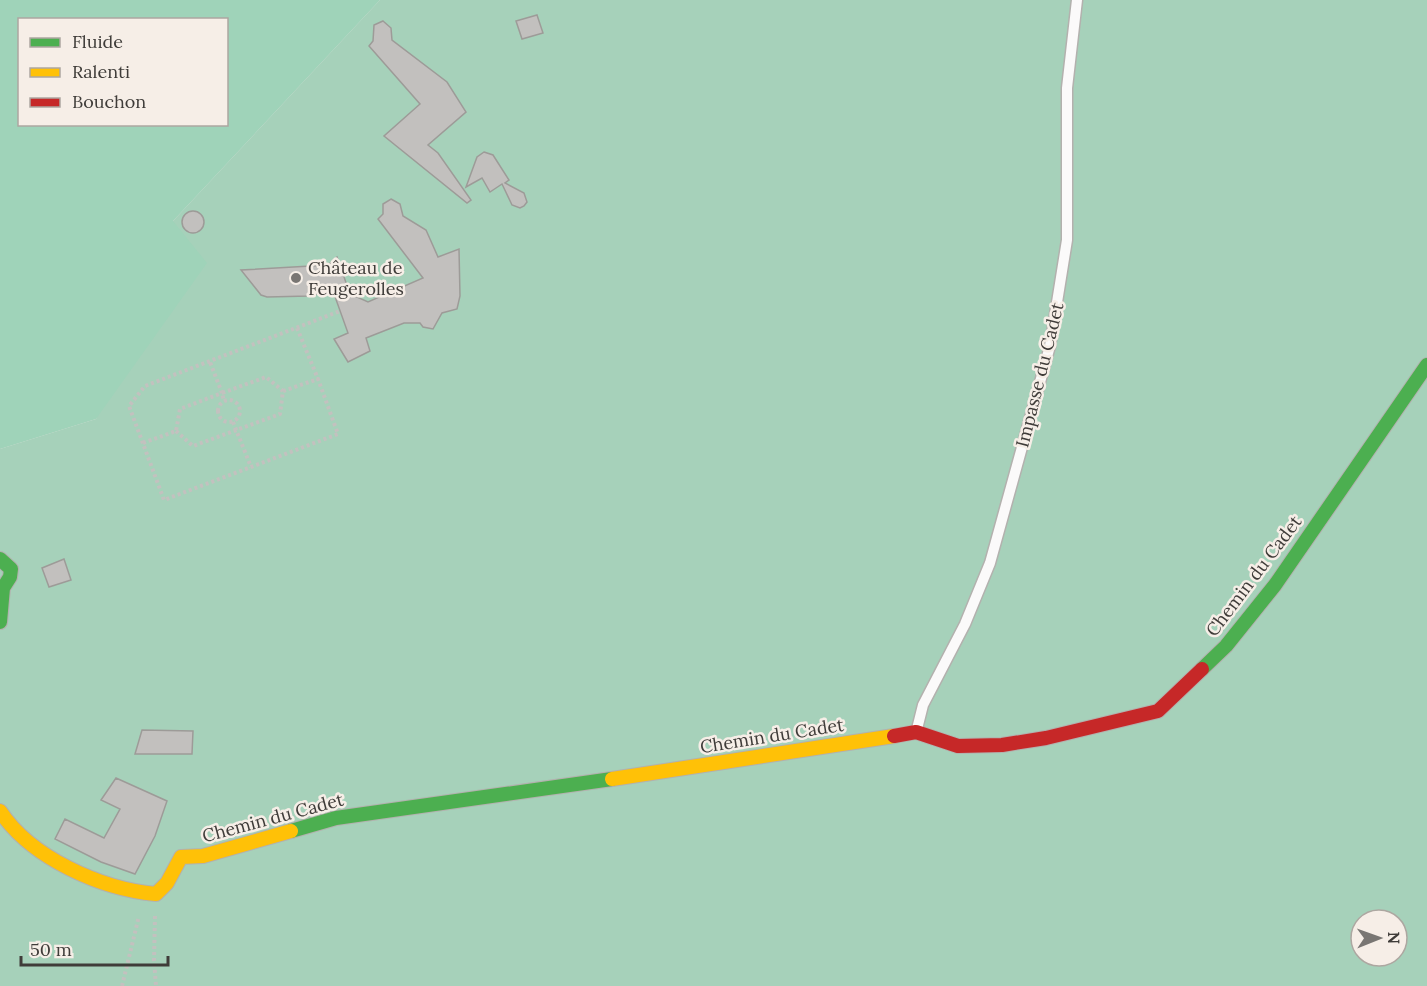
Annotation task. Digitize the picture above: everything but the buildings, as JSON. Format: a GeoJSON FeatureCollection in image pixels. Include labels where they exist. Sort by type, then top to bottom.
{"type":"FeatureCollection","features":[{"type":"Feature","properties":{"kind":"street","name":"Chemin du Cadet"},"geometry":{"type":"LineString","coordinates":[[150,895],[167,883],[181,857],[203,856],[336,818],[808,751],[916,732],[958,746],[1002,745],[1067,733],[1158,711],[1226,646],[1275,585],[1427,365]]}},
{"type":"Feature","properties":{"kind":"street"},"geometry":{"type":"LineString","coordinates":[[0,559],[11,569],[10,577],[3,588],[0,622]]}},
{"type":"Feature","properties":{"kind":"street"},"geometry":{"type":"LineString","coordinates":[[0,811],[18,835],[51,855],[89,875],[150,895]]}},
{"type":"Feature","properties":{"kind":"lane","name":"Impasse du Cadet"},"geometry":{"type":"LineString","coordinates":[[916,732],[923,705],[965,624],[990,563],[1050,346],[1067,240],[1067,88],[1077,0]]}},
{"type":"Feature","properties":{"kind":"path"},"geometry":{"type":"LineString","coordinates":[[297,328],[338,434],[164,500],[129,406],[145,386],[340,310]]}},
{"type":"Feature","properties":{"kind":"path"},"geometry":{"type":"LineString","coordinates":[[210,362],[224,400]]}},
{"type":"Feature","properties":{"kind":"path"},"geometry":{"type":"LineString","coordinates":[[176,431],[180,408],[266,377],[283,392]]}},
{"type":"Feature","properties":{"kind":"path"},"geometry":{"type":"LineString","coordinates":[[283,392],[318,379]]}},
{"type":"Feature","properties":{"kind":"path"},"geometry":{"type":"LineString","coordinates":[[176,431],[194,446],[280,414],[283,392]]}},
{"type":"Feature","properties":{"kind":"path"},"geometry":{"type":"LineString","coordinates":[[224,400],[219,405],[219,416],[224,421],[233,422]]}},
{"type":"Feature","properties":{"kind":"path"},"geometry":{"type":"LineString","coordinates":[[224,400],[236,402],[240,409],[239,416],[233,422]]}},
{"type":"Feature","properties":{"kind":"path"},"geometry":{"type":"LineString","coordinates":[[233,422],[251,467]]}},
{"type":"Feature","properties":{"kind":"path"},"geometry":{"type":"LineString","coordinates":[[143,443],[176,431]]}},
{"type":"Feature","properties":{"kind":"path"},"geometry":{"type":"LineString","coordinates":[[122,986],[150,895]]}},
{"type":"Feature","properties":{"kind":"path"},"geometry":{"type":"LineString","coordinates":[[150,895],[156,986]]}},
{"type":"Feature","properties":{"kind":"green space"},"geometry":{"type":"Polygon","coordinates":[[[0,0],[380,0],[173,221],[207,263],[96,419],[0,449],[0,0]]]}},
{"type":"Feature","properties":{"kind":"green space"},"geometry":{"type":"Polygon","coordinates":[[[380,0],[1427,0],[1427,986],[0,986],[0,449],[96,419],[173,221],[380,0]]]}},
{"type":"Feature","properties":{"kind":"traffic: fast"},"geometry":{"type":"LineString","coordinates":[[1202,669],[1226,646],[1275,585],[1427,365]]}},
{"type":"Feature","properties":{"kind":"traffic: fast"},"geometry":{"type":"LineString","coordinates":[[0,559],[11,569],[10,577],[3,588],[0,622]]}},
{"type":"Feature","properties":{"kind":"traffic: fast"},"geometry":{"type":"LineString","coordinates":[[291,831],[336,818],[612,779]]}},
{"type":"Feature","properties":{"kind":"traffic: slow"},"geometry":{"type":"LineString","coordinates":[[612,779],[894,736]]}},
{"type":"Feature","properties":{"kind":"traffic: slow"},"geometry":{"type":"LineString","coordinates":[[0,811],[13,828],[48,857],[113,886],[156,894],[167,883],[181,857],[203,856],[291,831]]}},
{"type":"Feature","properties":{"kind":"traffic: jam"},"geometry":{"type":"LineString","coordinates":[[894,736],[916,732],[958,746],[1002,745],[1046,738],[1158,711],[1202,669]]}},
{"type":"Feature","properties":{"kind":"place","name":"Château de Feugerolles"},"geometry":{"type":"Point","coordinates":[296,278]}}]}
